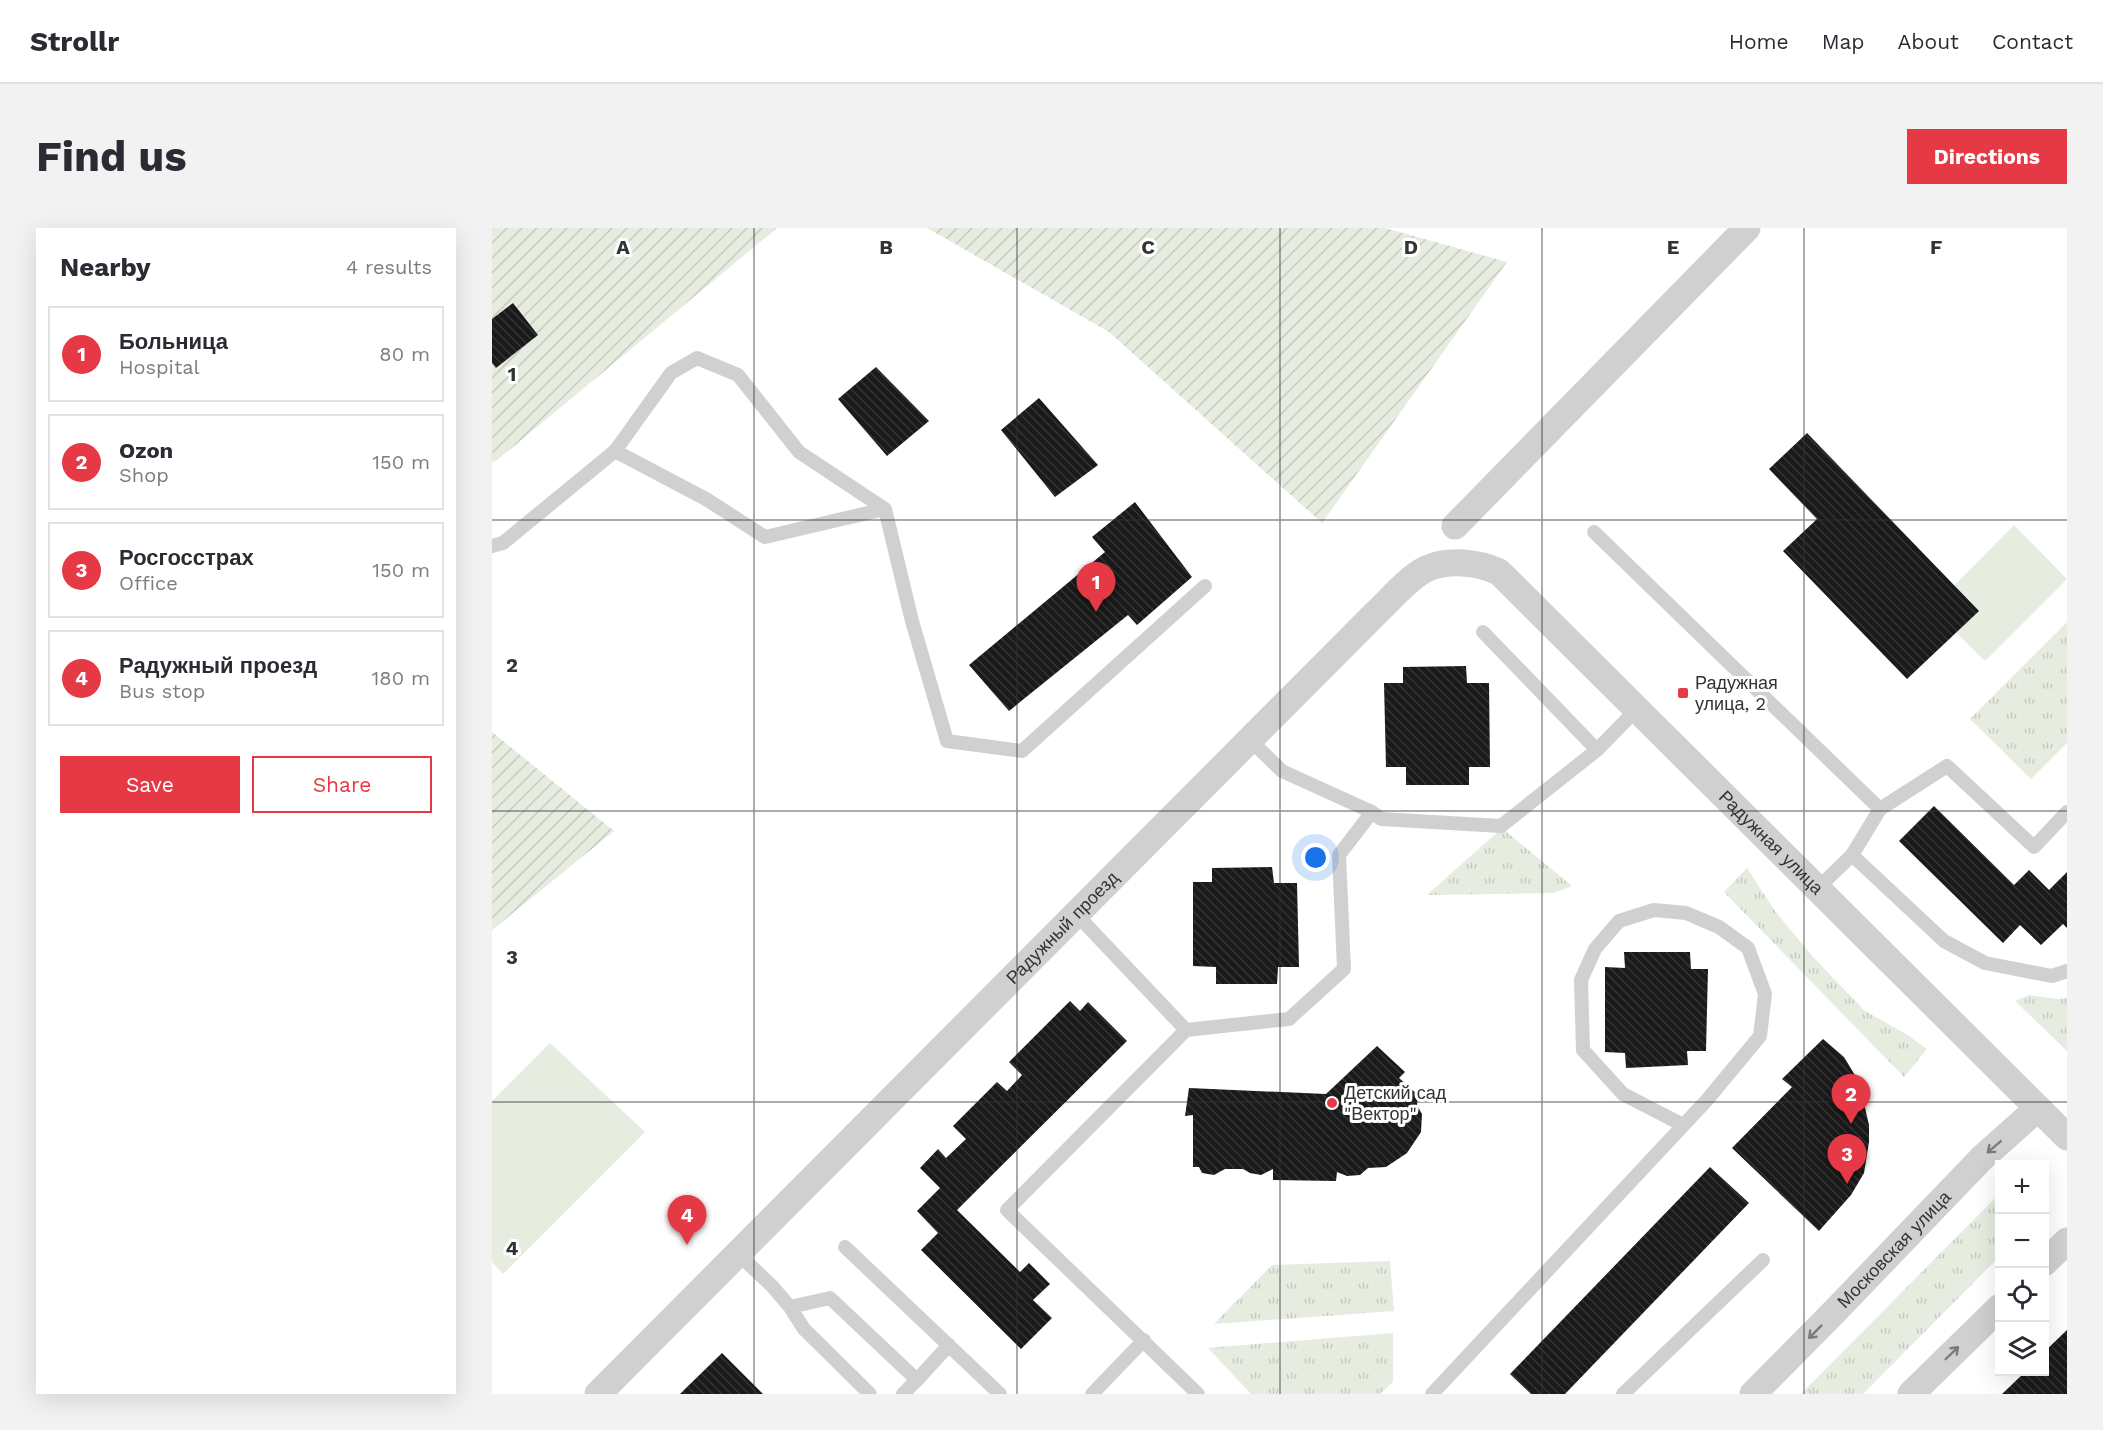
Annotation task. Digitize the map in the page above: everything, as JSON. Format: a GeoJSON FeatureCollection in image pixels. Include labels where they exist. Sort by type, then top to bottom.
{"type":"FeatureCollection","features":[{"type":"Feature","properties":{"kind":"street"},"geometry":{"type":"LineString","coordinates":[[1455,526],[1747,228]]}},
{"type":"Feature","properties":{"kind":"street","name":"Радужный проезд"},"geometry":{"type":"LineString","coordinates":[[598,1394],[1406,585],[1425,569],[1443,564],[1465,564]]}},
{"type":"Feature","properties":{"kind":"street","name":"Радужная улица"},"geometry":{"type":"LineString","coordinates":[[1465,564],[1490,568],[1499,572],[2067,1137]]}},
{"type":"Feature","properties":{"kind":"street","name":"Московская улица"},"geometry":{"type":"LineString","coordinates":[[1753,1394],[1982,1158],[2038,1108]]}},
{"type":"Feature","properties":{"kind":"street"},"geometry":{"type":"LineString","coordinates":[[2049,1258],[2067,1240]]}},
{"type":"Feature","properties":{"kind":"street"},"geometry":{"type":"LineString","coordinates":[[1911,1394],[1995,1312]]}},
{"type":"Feature","properties":{"kind":"lane"},"geometry":{"type":"LineString","coordinates":[[492,546],[503,543],[615,451],[671,373],[697,358],[738,375],[799,453],[885,509],[912,621],[947,741],[1022,751],[1204,586]]}},
{"type":"Feature","properties":{"kind":"lane"},"geometry":{"type":"LineString","coordinates":[[615,451],[705,499],[765,537],[885,509]]}},
{"type":"Feature","properties":{"kind":"lane"},"geometry":{"type":"LineString","coordinates":[[1594,532],[1880,809]]}},
{"type":"Feature","properties":{"kind":"lane"},"geometry":{"type":"LineString","coordinates":[[1483,632],[1597,750]]}},
{"type":"Feature","properties":{"kind":"lane"},"geometry":{"type":"LineString","coordinates":[[1251,741],[1282,771],[1372,812],[1381,819],[1501,826],[1597,750],[1637,709]]}},
{"type":"Feature","properties":{"kind":"lane"},"geometry":{"type":"LineString","coordinates":[[1818,888],[1852,855],[1880,809],[1947,766],[2034,847],[2067,812]]}},
{"type":"Feature","properties":{"kind":"lane"},"geometry":{"type":"LineString","coordinates":[[1198,1394],[1007,1210],[1186,1030],[1288,1019],[1344,969],[1339,855],[1372,812]]}},
{"type":"Feature","properties":{"kind":"lane"},"geometry":{"type":"LineString","coordinates":[[1852,855],[1944,940],[1985,963],[2052,976],[2067,971]]}},
{"type":"Feature","properties":{"kind":"lane"},"geometry":{"type":"LineString","coordinates":[[1432,1394],[1707,1101],[1760,1036],[1765,994],[1748,948],[1719,927],[1686,913],[1654,910],[1619,921],[1595,949],[1581,980],[1583,1050],[1623,1094],[1683,1125]]}},
{"type":"Feature","properties":{"kind":"lane"},"geometry":{"type":"LineString","coordinates":[[1077,915],[1186,1030]]}},
{"type":"Feature","properties":{"kind":"lane"},"geometry":{"type":"LineString","coordinates":[[845,1247],[1000,1394]]}},
{"type":"Feature","properties":{"kind":"lane"},"geometry":{"type":"LineString","coordinates":[[737,1253],[772,1286],[790,1307],[804,1329],[870,1394]]}},
{"type":"Feature","properties":{"kind":"lane"},"geometry":{"type":"LineString","coordinates":[[1623,1394],[1762,1260]]}},
{"type":"Feature","properties":{"kind":"lane"},"geometry":{"type":"LineString","coordinates":[[790,1307],[830,1298],[917,1380]]}},
{"type":"Feature","properties":{"kind":"lane"},"geometry":{"type":"LineString","coordinates":[[1092,1394],[1144,1340]]}},
{"type":"Feature","properties":{"kind":"lane"},"geometry":{"type":"LineString","coordinates":[[903,1394],[949,1345]]}},
{"type":"Feature","properties":{"kind":"green space"},"geometry":{"type":"Polygon","coordinates":[[[492,228],[777,228],[492,462],[492,228]]]}},
{"type":"Feature","properties":{"kind":"green space"},"geometry":{"type":"Polygon","coordinates":[[[927,228],[1385,228],[1507,262],[1322,523],[1109,332],[927,228]]]}},
{"type":"Feature","properties":{"kind":"green space"},"geometry":{"type":"Polygon","coordinates":[[[2014,525],[2067,579],[1985,661],[1932,608],[2014,525]]]}},
{"type":"Feature","properties":{"kind":"green space"},"geometry":{"type":"Polygon","coordinates":[[[2067,622],[2067,743],[2031,779],[1970,719],[2067,622]]]}},
{"type":"Feature","properties":{"kind":"green space"},"geometry":{"type":"Polygon","coordinates":[[[492,732],[614,831],[492,930],[492,732]]]}},
{"type":"Feature","properties":{"kind":"green space"},"geometry":{"type":"Polygon","coordinates":[[[1502,828],[1572,886],[1554,893],[1427,895],[1502,828]]]}},
{"type":"Feature","properties":{"kind":"green space"},"geometry":{"type":"Polygon","coordinates":[[[1747,868],[1775,911],[1813,957],[1865,1011],[1906,1034],[1927,1049],[1904,1077],[1724,892],[1747,868]]]}},
{"type":"Feature","properties":{"kind":"green space"},"geometry":{"type":"Polygon","coordinates":[[[2029,995],[2067,998],[2067,1051],[2015,1001],[2029,995]]]}},
{"type":"Feature","properties":{"kind":"green space"},"geometry":{"type":"Polygon","coordinates":[[[550,1043],[645,1132],[503,1274],[492,1262],[492,1101],[550,1043]]]}},
{"type":"Feature","properties":{"kind":"green space"},"geometry":{"type":"Polygon","coordinates":[[[1995,1198],[1995,1261],[1863,1394],[1801,1394],[1995,1198]]]}},
{"type":"Feature","properties":{"kind":"green space"},"geometry":{"type":"Polygon","coordinates":[[[1390,1261],[1394,1311],[1214,1324],[1272,1265],[1390,1261]]]}},
{"type":"Feature","properties":{"kind":"green space"},"geometry":{"type":"Polygon","coordinates":[[[1393,1333],[1393,1382],[1380,1394],[1251,1394],[1208,1348],[1393,1333]]]}},
{"type":"Feature","properties":{"kind":"building"},"geometry":{"type":"Polygon","coordinates":[[[513,303],[538,335],[496,368],[492,363],[492,319],[513,303]]]}},
{"type":"Feature","properties":{"kind":"building"},"geometry":{"type":"Polygon","coordinates":[[[876,367],[929,421],[887,456],[838,399],[876,367]]]}},
{"type":"Feature","properties":{"kind":"building"},"geometry":{"type":"Polygon","coordinates":[[[1039,398],[1098,465],[1055,497],[1001,430],[1039,398]]]}},
{"type":"Feature","properties":{"kind":"building"},"geometry":{"type":"Polygon","coordinates":[[[1807,433],[1979,611],[1907,679],[1783,551],[1817,519],[1769,469],[1807,433]]]}},
{"type":"Feature","properties":{"kind":"building"},"geometry":{"type":"Polygon","coordinates":[[[1135,502],[1192,577],[1137,625],[1128,615],[1009,711],[969,665],[1105,552],[1092,537],[1135,502]]]}},
{"type":"Feature","properties":{"kind":"building"},"geometry":{"type":"Polygon","coordinates":[[[1466,666],[1467,683],[1489,683],[1490,767],[1469,767],[1469,785],[1406,785],[1406,767],[1386,767],[1384,683],[1403,683],[1403,667],[1466,666]]]}},
{"type":"Feature","properties":{"kind":"building"},"geometry":{"type":"Polygon","coordinates":[[[1934,806],[2014,885],[2029,870],[2049,890],[2067,872],[2067,928],[2063,924],[2041,945],[2020,925],[2003,943],[1899,841],[1934,806]]]}},
{"type":"Feature","properties":{"kind":"building"},"geometry":{"type":"Polygon","coordinates":[[[1272,867],[1274,883],[1297,883],[1299,967],[1278,967],[1277,984],[1216,984],[1216,967],[1193,966],[1193,882],[1212,882],[1212,868],[1272,867]]]}},
{"type":"Feature","properties":{"kind":"building"},"geometry":{"type":"Polygon","coordinates":[[[1624,952],[1690,952],[1691,969],[1708,969],[1706,1051],[1687,1051],[1688,1065],[1626,1068],[1625,1053],[1605,1052],[1605,967],[1625,968],[1624,952]]]}},
{"type":"Feature","properties":{"kind":"building"},"geometry":{"type":"Polygon","coordinates":[[[1070,1001],[1080,1011],[1088,1002],[1127,1041],[957,1210],[1020,1272],[1029,1263],[1050,1284],[1033,1300],[1052,1318],[1021,1349],[921,1250],[938,1233],[917,1211],[940,1188],[920,1168],[938,1149],[946,1158],[966,1139],[953,1126],[997,1082],[1007,1091],[1022,1075],[1009,1062],[1070,1001]]]}},
{"type":"Feature","properties":{"kind":"building"},"geometry":{"type":"Polygon","coordinates":[[[1823,1039],[1844,1057],[1859,1082],[1869,1125],[1869,1142],[1864,1173],[1851,1195],[1819,1231],[1732,1148],[1792,1087],[1782,1079],[1823,1039]]]}},
{"type":"Feature","properties":{"kind":"building"},"geometry":{"type":"Polygon","coordinates":[[[1377,1046],[1405,1072],[1399,1078],[1418,1095],[1417,1105],[1422,1114],[1421,1132],[1407,1153],[1386,1167],[1368,1168],[1360,1175],[1347,1176],[1337,1172],[1336,1181],[1273,1180],[1273,1169],[1261,1175],[1243,1169],[1225,1169],[1214,1175],[1202,1173],[1199,1167],[1193,1167],[1193,1115],[1185,1116],[1189,1088],[1326,1094],[1377,1046]]]}},
{"type":"Feature","properties":{"kind":"building"},"geometry":{"type":"Polygon","coordinates":[[[1710,1167],[1749,1203],[1565,1394],[1531,1394],[1510,1374],[1710,1167]]]}},
{"type":"Feature","properties":{"kind":"building"},"geometry":{"type":"Polygon","coordinates":[[[2067,1330],[2067,1394],[2002,1394],[2021,1376],[2049,1376],[2049,1347],[2067,1330]]]}},
{"type":"Feature","properties":{"kind":"building"},"geometry":{"type":"Polygon","coordinates":[[[722,1353],[763,1394],[680,1394],[686,1388],[722,1353]]]}},
{"type":"Feature","properties":{"kind":"place","name":"Больница"},"geometry":{"type":"Point","coordinates":[1096,612]}},
{"type":"Feature","properties":{"kind":"place","name":"Радужная улица, 2"},"geometry":{"type":"Point","coordinates":[1683,693]}},
{"type":"Feature","properties":{"kind":"place","name":"Детский сад \"Вектор\""},"geometry":{"type":"Point","coordinates":[1332,1103]}},
{"type":"Feature","properties":{"kind":"place","name":"Ozon"},"geometry":{"type":"Point","coordinates":[1851,1124]}},
{"type":"Feature","properties":{"kind":"place","name":"Росгосстрах"},"geometry":{"type":"Point","coordinates":[1847,1184]}},
{"type":"Feature","properties":{"kind":"place","name":"Радужный проезд"},"geometry":{"type":"Point","coordinates":[687,1245]}}]}
